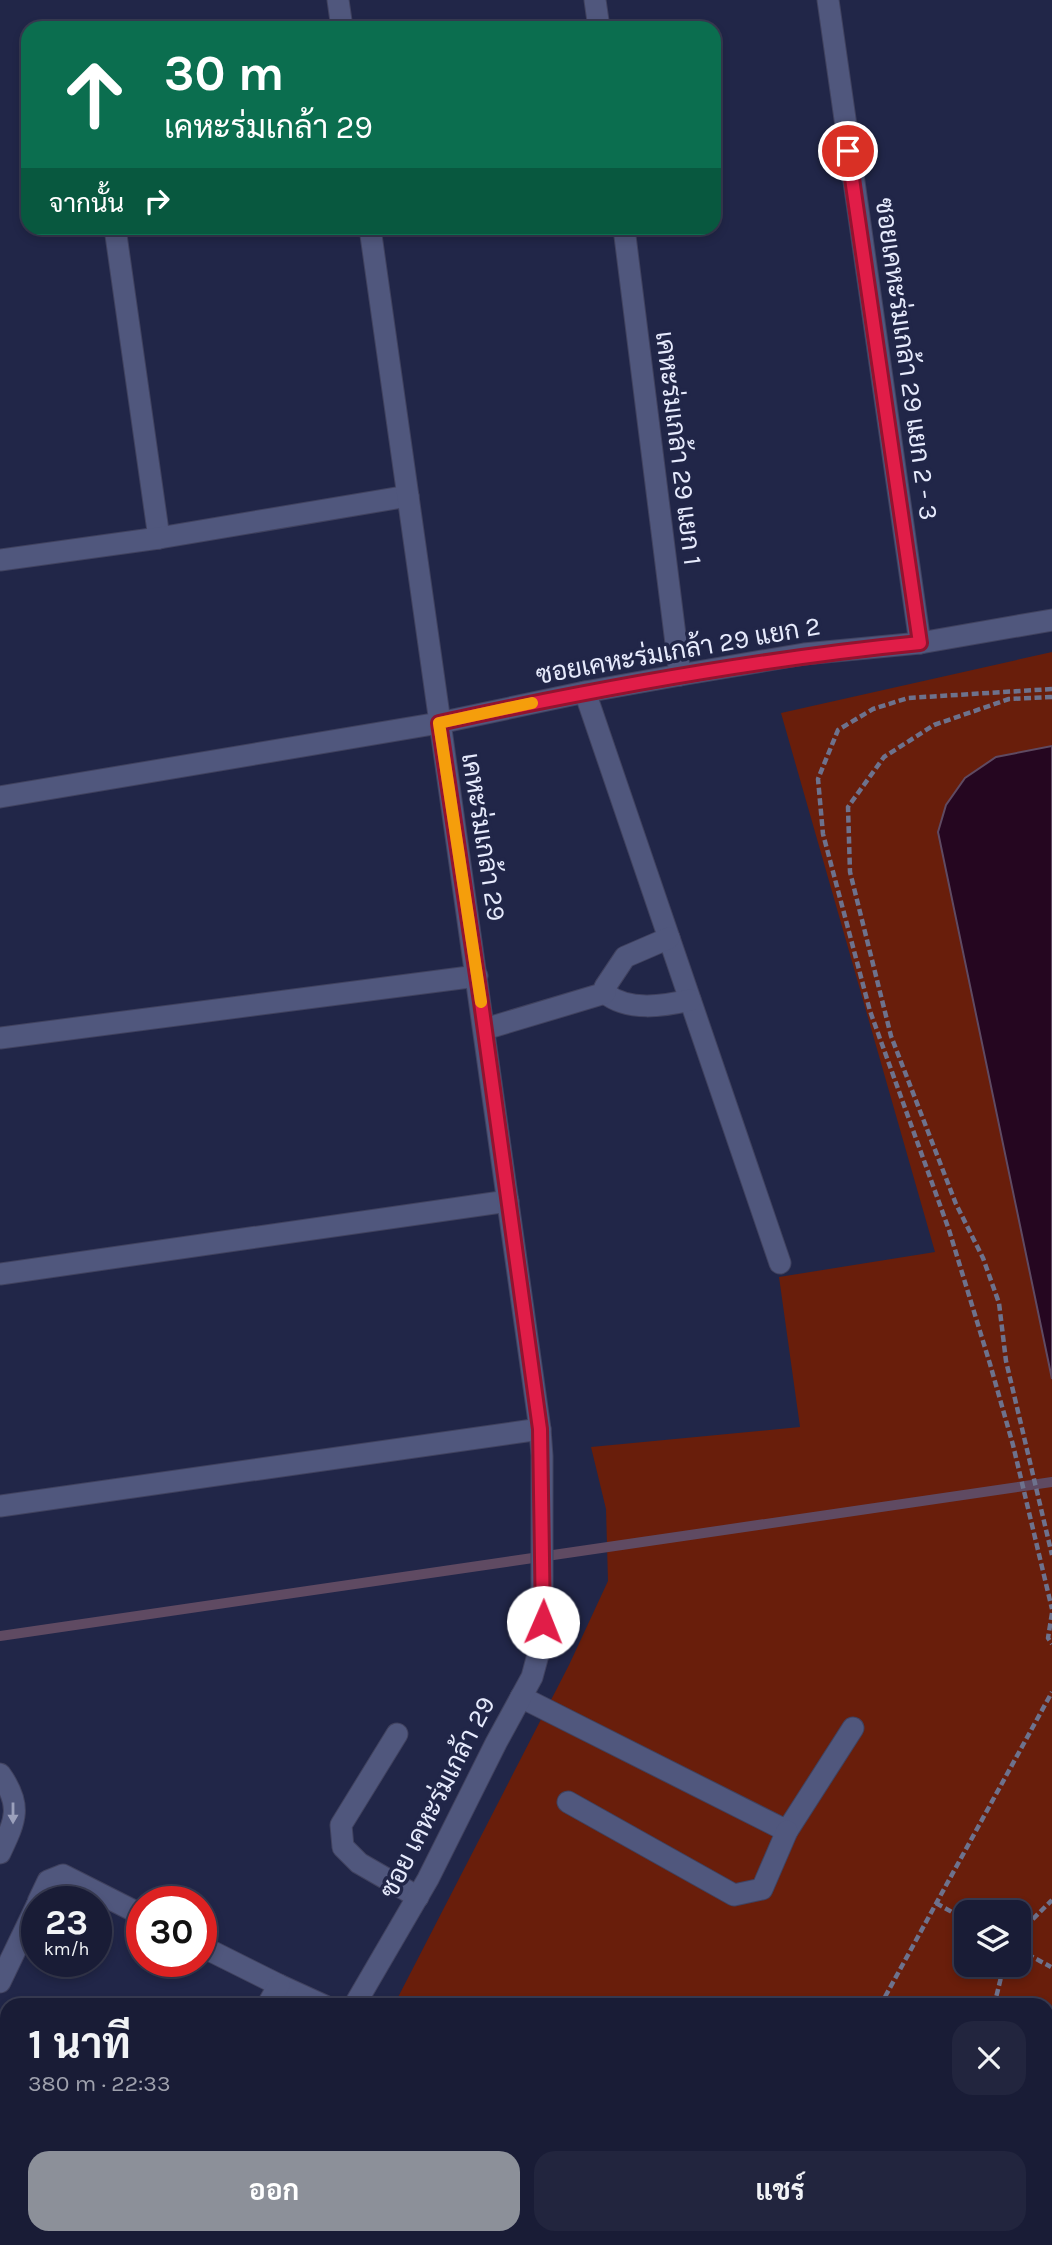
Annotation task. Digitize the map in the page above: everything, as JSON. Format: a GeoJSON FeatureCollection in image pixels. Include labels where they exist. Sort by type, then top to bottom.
{"type":"FeatureCollection","features":[{"type":"Feature","properties":{"kind":"street"},"geometry":{"type":"LineString","coordinates":[[338,0],[341,21]]}},
{"type":"Feature","properties":{"kind":"street"},"geometry":{"type":"LineString","coordinates":[[595,0],[598,21]]}},
{"type":"Feature","properties":{"kind":"street","name":"ซอยเคหะร่มเกล้า 29 แยก 2 - 3"},"geometry":{"type":"LineString","coordinates":[[828,0],[920,643]]}},
{"type":"Feature","properties":{"kind":"street"},"geometry":{"type":"LineString","coordinates":[[116,235],[159,538]]}},
{"type":"Feature","properties":{"kind":"street","name":"เคหะร่มเกล้า 29"},"geometry":{"type":"LineString","coordinates":[[371,235],[485,1029],[542,1456]]}},
{"type":"Feature","properties":{"kind":"street","name":"เคหะร่มเกล้า 29 แยก 1"},"geometry":{"type":"LineString","coordinates":[[625,235],[680,675]]}},
{"type":"Feature","properties":{"kind":"street"},"geometry":{"type":"LineString","coordinates":[[0,560],[159,538],[408,496]]}},
{"type":"Feature","properties":{"kind":"street","name":"ซอยเคหะร่มเกล้า 29 แยก 2"},"geometry":{"type":"LineString","coordinates":[[0,797],[439,723],[585,692],[804,654],[920,643],[1052,620]]}},
{"type":"Feature","properties":{"kind":"street"},"geometry":{"type":"LineString","coordinates":[[585,692],[780,1263]]}},
{"type":"Feature","properties":{"kind":"street"},"geometry":{"type":"LineString","coordinates":[[669,937],[625,957],[605,987],[605,993],[613,1000],[653,1007],[690,1000]]}},
{"type":"Feature","properties":{"kind":"street"},"geometry":{"type":"LineString","coordinates":[[0,1038],[477,976]]}},
{"type":"Feature","properties":{"kind":"street"},"geometry":{"type":"LineString","coordinates":[[485,1029],[605,993]]}},
{"type":"Feature","properties":{"kind":"street"},"geometry":{"type":"LineString","coordinates":[[0,1274],[508,1200]]}},
{"type":"Feature","properties":{"kind":"street"},"geometry":{"type":"LineString","coordinates":[[0,1506],[540,1429]]}},
{"type":"Feature","properties":{"kind":"street","name":"ซอย เคหะร่มเกล้า 29"},"geometry":{"type":"LineString","coordinates":[[359,1998],[418,1897],[532,1677],[542,1640],[542,1456]]}},
{"type":"Feature","properties":{"kind":"street"},"geometry":{"type":"LineString","coordinates":[[521,1697],[787,1832]]}},
{"type":"Feature","properties":{"kind":"street"},"geometry":{"type":"LineString","coordinates":[[568,1802],[734,1895],[762,1889],[787,1832],[853,1728]]}},
{"type":"Feature","properties":{"kind":"street"},"geometry":{"type":"LineString","coordinates":[[397,1734],[341,1825],[343,1847],[359,1863],[418,1897]]}},
{"type":"Feature","properties":{"kind":"street"},"geometry":{"type":"LineString","coordinates":[[0,1774],[9,1788],[14,1814],[14,1822],[0,1853]]}},
{"type":"Feature","properties":{"kind":"street"},"geometry":{"type":"LineString","coordinates":[[46,1886],[48,1881],[62,1875],[84,1886]]}},
{"type":"Feature","properties":{"kind":"street"},"geometry":{"type":"LineString","coordinates":[[0,1982],[21,1938]]}},
{"type":"Feature","properties":{"kind":"street"},"geometry":{"type":"LineString","coordinates":[[217,1954],[307,1998]]}},
{"type":"Feature","properties":{"kind":"street"},"geometry":{"type":"LineString","coordinates":[[272,1998],[279,1985]]}},
{"type":"Feature","properties":{"kind":"path"},"geometry":{"type":"LineString","coordinates":[[1052,689],[908,698],[873,709],[838,730],[818,779],[823,834],[870,1011],[949,1230],[1013,1444],[1052,1611],[1048,1638],[1052,1644]]}},
{"type":"Feature","properties":{"kind":"path"},"geometry":{"type":"LineString","coordinates":[[1052,697],[1009,699],[934,725],[884,757],[848,807],[850,872],[891,1036],[956,1204],[982,1258],[999,1303],[1006,1362],[1052,1555]]}},
{"type":"Feature","properties":{"kind":"path"},"geometry":{"type":"LineString","coordinates":[[884,1998],[1052,1692]]}},
{"type":"Feature","properties":{"kind":"path"},"geometry":{"type":"LineString","coordinates":[[1031,1921],[1052,1900]]}},
{"type":"Feature","properties":{"kind":"path"},"geometry":{"type":"LineString","coordinates":[[936,1903],[954,1913]]}},
{"type":"Feature","properties":{"kind":"path"},"geometry":{"type":"LineString","coordinates":[[1031,1956],[1051,1967]]}},
{"type":"Feature","properties":{"kind":"path"},"geometry":{"type":"LineString","coordinates":[[997,1998],[1001,1977]]}},
{"type":"Feature","properties":{"kind":"shaded area"},"geometry":{"type":"Polygon","coordinates":[[[1052,652],[1052,1998],[398,1998],[569,1665],[608,1581],[606,1509],[591,1447],[800,1427],[779,1277],[935,1252],[781,713],[1052,652]]]}},
{"type":"Feature","properties":{"kind":"shaded area"},"geometry":{"type":"Polygon","coordinates":[[[1052,746],[1052,1379],[938,832],[946,805],[965,778],[996,757],[1052,746]]]}},
{"type":"Feature","properties":{"kind":"waterway"},"geometry":{"type":"LineString","coordinates":[[0,1636],[1052,1482]]}},
{"type":"Feature","properties":{"kind":"slow traffic"},"geometry":{"type":"LineString","coordinates":[[481,1002],[439,723],[532,703]]}},
{"type":"Feature","properties":{"kind":"route"},"geometry":{"type":"LineString","coordinates":[[543,1622],[540,1429],[439,723],[585,692],[804,654],[920,643],[848,151]]}}]}
